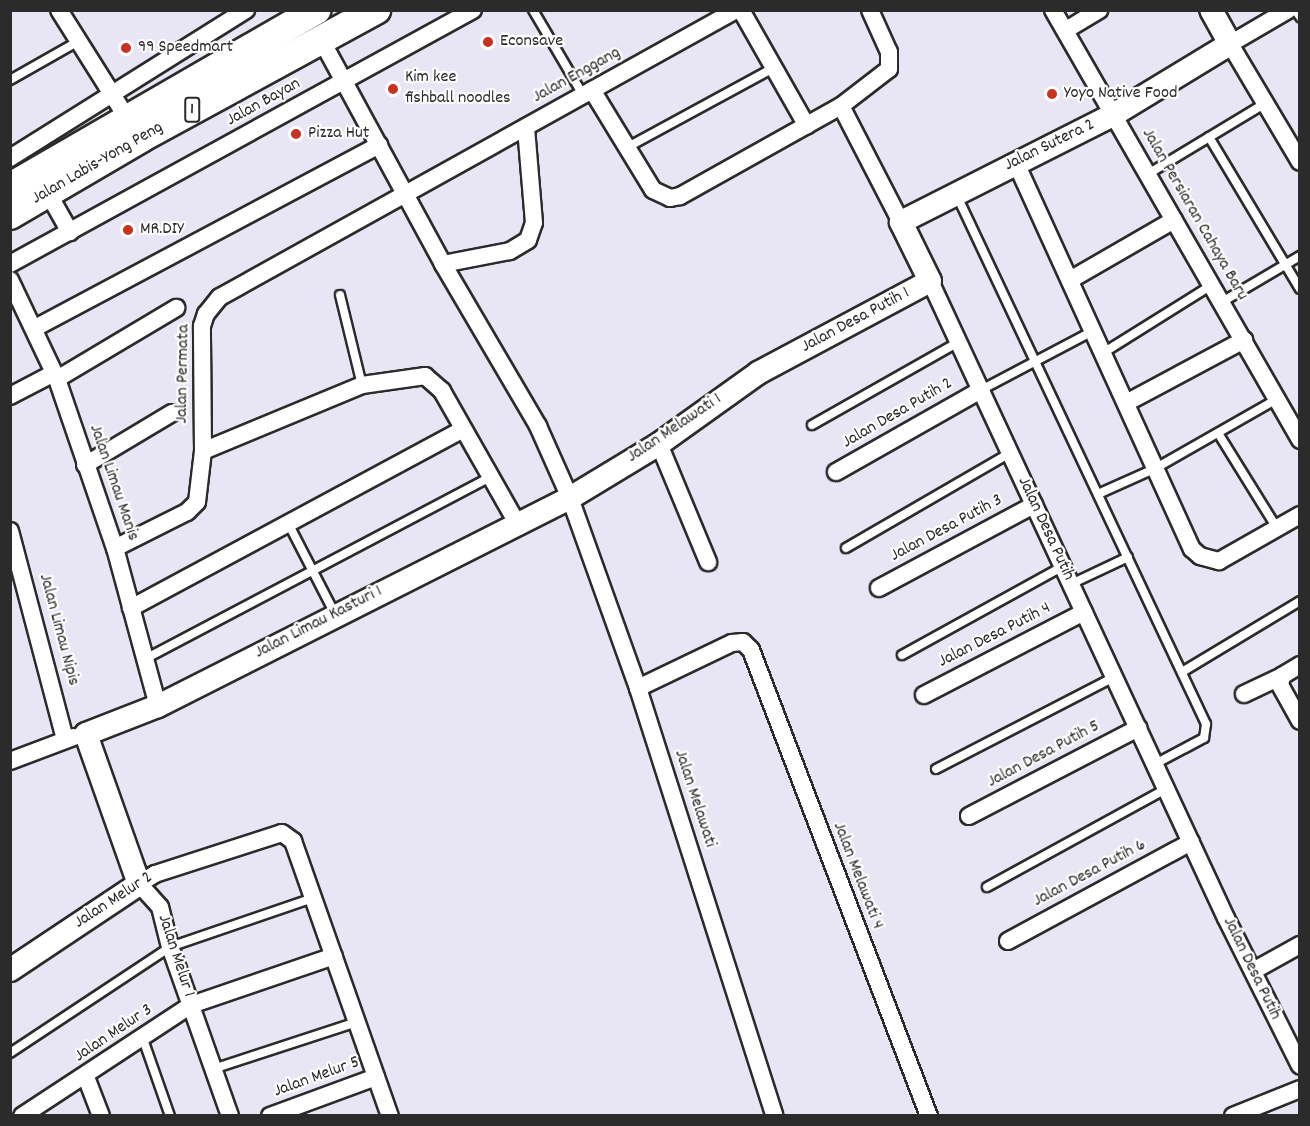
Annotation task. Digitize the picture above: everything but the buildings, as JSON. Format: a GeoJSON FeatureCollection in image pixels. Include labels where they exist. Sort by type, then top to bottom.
{"type":"FeatureCollection","features":[{"type":"Feature","properties":{"kind":"highway","name":"Jalan Labis-Yong Peng"},"geometry":{"type":"LineString","coordinates":[[10,187],[317,10]]}},
{"type":"Feature","properties":{"kind":"highway","name":"Jalan Labis-Yong Peng"},"geometry":{"type":"LineString","coordinates":[[10,215],[141,138],[376,10]]}},
{"type":"Feature","properties":{"kind":"street"},"geometry":{"type":"LineString","coordinates":[[59,10],[127,118]]}},
{"type":"Feature","properties":{"kind":"street"},"geometry":{"type":"LineString","coordinates":[[10,158],[110,93],[246,10]]}},
{"type":"Feature","properties":{"kind":"street","name":"Jalan Bayan"},"geometry":{"type":"LineString","coordinates":[[10,264],[474,10]]}},
{"type":"Feature","properties":{"kind":"street","name":"Jalan Enggang"},"geometry":{"type":"LineString","coordinates":[[405,193],[736,10]]}},
{"type":"Feature","properties":{"kind":"street"},"geometry":{"type":"LineString","coordinates":[[741,10],[807,126]]}},
{"type":"Feature","properties":{"kind":"street"},"geometry":{"type":"LineString","coordinates":[[587,93],[653,190],[670,198],[680,196],[841,106],[890,69],[890,52],[870,10]]}},
{"type":"Feature","properties":{"kind":"street","name":"Jalan Persiaran Cahaya Baru"},"geometry":{"type":"LineString","coordinates":[[1053,10],[1244,340],[1299,440]]}},
{"type":"Feature","properties":{"kind":"street"},"geometry":{"type":"LineString","coordinates":[[1066,30],[1099,10]]}},
{"type":"Feature","properties":{"kind":"street"},"geometry":{"type":"LineString","coordinates":[[1212,10],[1299,162]]}},
{"type":"Feature","properties":{"kind":"street","name":"Jalan Sutera 2"},"geometry":{"type":"LineString","coordinates":[[902,222],[956,192],[1113,115],[1288,10]]}},
{"type":"Feature","properties":{"kind":"street","name":"Jalan Melawati"},"geometry":{"type":"LineString","coordinates":[[322,41],[443,264],[538,426],[570,498],[638,688],[775,1116]]}},
{"type":"Feature","properties":{"kind":"street","name":"Jalan Desa Putih"},"geometry":{"type":"LineString","coordinates":[[841,106],[902,222],[1166,789],[1299,1066]]}},
{"type":"Feature","properties":{"kind":"street"},"geometry":{"type":"LineString","coordinates":[[443,264],[510,251],[528,240],[534,224],[526,127]]}},
{"type":"Feature","properties":{"kind":"street"},"geometry":{"type":"LineString","coordinates":[[35,328],[379,146]]}},
{"type":"Feature","properties":{"kind":"street"},"geometry":{"type":"LineString","coordinates":[[1017,163],[1192,549],[1200,556],[1219,561],[1299,515]]}},
{"type":"Feature","properties":{"kind":"street"},"geometry":{"type":"LineString","coordinates":[[48,193],[70,232]]}},
{"type":"Feature","properties":{"kind":"street","name":"Jalan Permata"},"geometry":{"type":"LineString","coordinates":[[118,560],[194,506],[203,451],[202,326],[211,305],[231,289],[405,193]]}},
{"type":"Feature","properties":{"kind":"street"},"geometry":{"type":"LineString","coordinates":[[1070,280],[1174,220]]}},
{"type":"Feature","properties":{"kind":"street","name":"Jalan Limau Manis"},"geometry":{"type":"LineString","coordinates":[[10,280],[35,328],[56,376],[118,560],[158,706]]}},
{"type":"Feature","properties":{"kind":"street","name":"Jalan Desa Putih 1"},"geometry":{"type":"LineString","coordinates":[[781,362],[930,281]]}},
{"type":"Feature","properties":{"kind":"street"},"geometry":{"type":"LineString","coordinates":[[10,396],[56,376],[176,308]]}},
{"type":"Feature","properties":{"kind":"street"},"geometry":{"type":"LineString","coordinates":[[1126,403],[1244,340]]}},
{"type":"Feature","properties":{"kind":"street","name":"Jalan Melawati 1"},"geometry":{"type":"LineString","coordinates":[[570,498],[659,444],[732,390],[781,362]]}},
{"type":"Feature","properties":{"kind":"street"},"geometry":{"type":"LineString","coordinates":[[203,451],[362,385],[425,376],[442,391],[517,523]]}},
{"type":"Feature","properties":{"kind":"street","name":"Jalan Desa Putih 2"},"geometry":{"type":"LineString","coordinates":[[836,472],[981,390]]}},
{"type":"Feature","properties":{"kind":"street"},"geometry":{"type":"LineString","coordinates":[[85,465],[172,413]]}},
{"type":"Feature","properties":{"kind":"street"},"geometry":{"type":"LineString","coordinates":[[131,608],[288,523],[457,419]]}},
{"type":"Feature","properties":{"kind":"street"},"geometry":{"type":"LineString","coordinates":[[659,444],[708,562]]}},
{"type":"Feature","properties":{"kind":"street","name":"Jalan Limau Kasturi 1"},"geometry":{"type":"LineString","coordinates":[[76,736],[158,706],[335,614],[570,498]]}},
{"type":"Feature","properties":{"kind":"street","name":"Jalan Desa Putih 3"},"geometry":{"type":"LineString","coordinates":[[879,588],[1034,505]]}},
{"type":"Feature","properties":{"kind":"street","name":"Jalan Limau Nipis"},"geometry":{"type":"LineString","coordinates":[[10,531],[76,736]]}},
{"type":"Feature","properties":{"kind":"street","name":"Jalan Desa Putih 4"},"geometry":{"type":"LineString","coordinates":[[924,695],[1084,612]]}},
{"type":"Feature","properties":{"kind":"street","name":"Jalan Melawati 4"},"geometry":{"type":"LineString","coordinates":[[638,688],[732,643],[743,642],[751,650],[929,1116]]}},
{"type":"Feature","properties":{"kind":"street"},"geometry":{"type":"LineString","coordinates":[[1244,694],[1282,676],[1299,665]]}},
{"type":"Feature","properties":{"kind":"street"},"geometry":{"type":"LineString","coordinates":[[1282,676],[1282,690],[1299,721]]}},
{"type":"Feature","properties":{"kind":"street","name":"Jalan Desa Putih 5"},"geometry":{"type":"LineString","coordinates":[[969,816],[1138,728]]}},
{"type":"Feature","properties":{"kind":"street"},"geometry":{"type":"LineString","coordinates":[[10,761],[76,736]]}},
{"type":"Feature","properties":{"kind":"street","name":"Jalan Melur 1"},"geometry":{"type":"LineString","coordinates":[[76,736],[139,884],[160,907],[170,947],[230,1116]]}},
{"type":"Feature","properties":{"kind":"street","name":"Jalan Melur 2"},"geometry":{"type":"LineString","coordinates":[[10,970],[155,874],[277,834],[286,834],[293,841],[313,898]]}},
{"type":"Feature","properties":{"kind":"street","name":"Jalan Desa Putih 6"},"geometry":{"type":"LineString","coordinates":[[1008,941],[1191,842]]}},
{"type":"Feature","properties":{"kind":"street"},"geometry":{"type":"LineString","coordinates":[[313,898],[390,1116]]}},
{"type":"Feature","properties":{"kind":"street"},"geometry":{"type":"LineString","coordinates":[[1253,972],[1299,945]]}},
{"type":"Feature","properties":{"kind":"street","name":"Jalan Melur 3"},"geometry":{"type":"LineString","coordinates":[[22,1116],[86,1077],[190,1005],[334,956]]}},
{"type":"Feature","properties":{"kind":"street"},"geometry":{"type":"LineString","coordinates":[[86,1077],[101,1116]]}},
{"type":"Feature","properties":{"kind":"street","name":"Jalan Melur 5"},"geometry":{"type":"LineString","coordinates":[[270,1116],[376,1077]]}},
{"type":"Feature","properties":{"kind":"street"},"geometry":{"type":"LineString","coordinates":[[1233,1116],[1299,1089]]}},
{"type":"Feature","properties":{"kind":"lane"},"geometry":{"type":"LineString","coordinates":[[533,10],[587,93]]}},
{"type":"Feature","properties":{"kind":"lane"},"geometry":{"type":"LineString","coordinates":[[1296,10],[1299,17]]}},
{"type":"Feature","properties":{"kind":"lane"},"geometry":{"type":"LineString","coordinates":[[10,80],[79,41]]}},
{"type":"Feature","properties":{"kind":"lane"},"geometry":{"type":"LineString","coordinates":[[626,148],[775,67]]}},
{"type":"Feature","properties":{"kind":"lane"},"geometry":{"type":"LineString","coordinates":[[1148,174],[1264,104]]}},
{"type":"Feature","properties":{"kind":"lane"},"geometry":{"type":"LineString","coordinates":[[1209,137],[1299,289]]}},
{"type":"Feature","properties":{"kind":"lane"},"geometry":{"type":"LineString","coordinates":[[956,192],[1182,672],[1208,732],[1204,738],[1155,764]]}},
{"type":"Feature","properties":{"kind":"lane"},"geometry":{"type":"LineString","coordinates":[[1222,302],[1299,256]]}},
{"type":"Feature","properties":{"kind":"lane"},"geometry":{"type":"LineString","coordinates":[[1103,353],[1212,285]]}},
{"type":"Feature","properties":{"kind":"lane"},"geometry":{"type":"LineString","coordinates":[[340,295],[362,385]]}},
{"type":"Feature","properties":{"kind":"lane"},"geometry":{"type":"LineString","coordinates":[[981,390],[1093,332]]}},
{"type":"Feature","properties":{"kind":"lane"},"geometry":{"type":"LineString","coordinates":[[812,424],[958,342]]}},
{"type":"Feature","properties":{"kind":"lane"},"geometry":{"type":"LineString","coordinates":[[1098,494],[1156,468],[1277,399]]}},
{"type":"Feature","properties":{"kind":"lane"},"geometry":{"type":"LineString","coordinates":[[1218,433],[1277,528]]}},
{"type":"Feature","properties":{"kind":"lane"},"geometry":{"type":"LineString","coordinates":[[846,548],[1010,453]]}},
{"type":"Feature","properties":{"kind":"lane"},"geometry":{"type":"LineString","coordinates":[[145,659],[492,477]]}},
{"type":"Feature","properties":{"kind":"lane"},"geometry":{"type":"LineString","coordinates":[[288,523],[335,614]]}},
{"type":"Feature","properties":{"kind":"lane"},"geometry":{"type":"LineString","coordinates":[[1071,584],[1128,557]]}},
{"type":"Feature","properties":{"kind":"lane"},"geometry":{"type":"LineString","coordinates":[[902,655],[1063,566]]}},
{"type":"Feature","properties":{"kind":"lane"},"geometry":{"type":"LineString","coordinates":[[1182,672],[1299,601]]}},
{"type":"Feature","properties":{"kind":"lane"},"geometry":{"type":"LineString","coordinates":[[936,769],[1114,677]]}},
{"type":"Feature","properties":{"kind":"lane"},"geometry":{"type":"LineString","coordinates":[[987,887],[1166,789]]}},
{"type":"Feature","properties":{"kind":"lane"},"geometry":{"type":"LineString","coordinates":[[10,1053],[170,947],[313,898]]}},
{"type":"Feature","properties":{"kind":"lane"},"geometry":{"type":"LineString","coordinates":[[213,1069],[357,1022]]}},
{"type":"Feature","properties":{"kind":"lane"},"geometry":{"type":"LineString","coordinates":[[143,1039],[170,1116]]}},
{"type":"Feature","properties":{"kind":"place","name":"Econsave"},"geometry":{"type":"Point","coordinates":[488,42]}},
{"type":"Feature","properties":{"kind":"place","name":"99 Speedmart"},"geometry":{"type":"Point","coordinates":[126,48]}},
{"type":"Feature","properties":{"kind":"place","name":"Kim kee fishball noodles"},"geometry":{"type":"Point","coordinates":[393,89]}},
{"type":"Feature","properties":{"kind":"place","name":"Yoyo Native Food"},"geometry":{"type":"Point","coordinates":[1052,94]}},
{"type":"Feature","properties":{"kind":"place","name":"Pizza Hut"},"geometry":{"type":"Point","coordinates":[296,134]}},
{"type":"Feature","properties":{"kind":"place","name":"MR.DIY"},"geometry":{"type":"Point","coordinates":[128,230]}}]}
